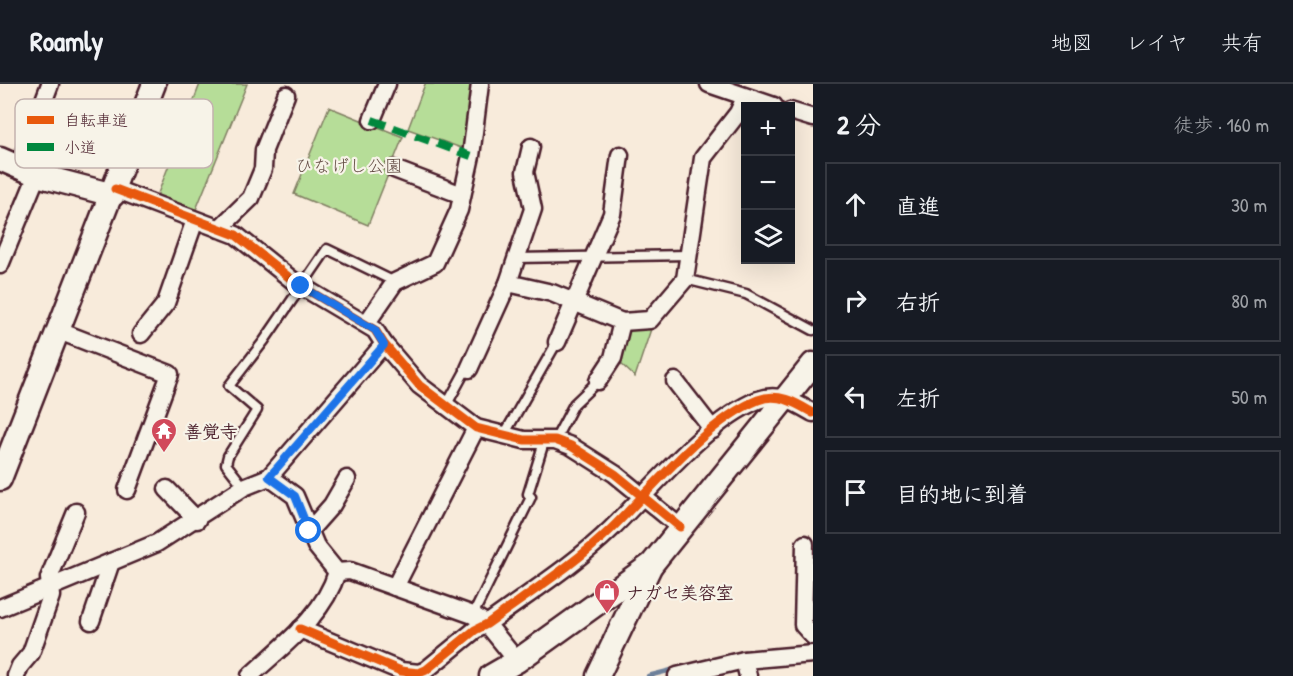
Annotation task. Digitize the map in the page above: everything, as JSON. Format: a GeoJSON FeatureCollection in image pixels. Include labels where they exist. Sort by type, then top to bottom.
{"type":"FeatureCollection","features":[{"type":"Feature","properties":{"kind":"street"},"geometry":{"type":"LineString","coordinates":[[44,99],[50,84]]}},
{"type":"Feature","properties":{"kind":"street"},"geometry":{"type":"LineString","coordinates":[[148,99],[154,84]]}},
{"type":"Feature","properties":{"kind":"street"},"geometry":{"type":"LineString","coordinates":[[372,120],[387,84]]}},
{"type":"Feature","properties":{"kind":"street"},"geometry":{"type":"LineString","coordinates":[[366,324],[395,282],[435,263],[459,210],[480,84]]}},
{"type":"Feature","properties":{"kind":"street"},"geometry":{"type":"LineString","coordinates":[[709,84],[760,102]]}},
{"type":"Feature","properties":{"kind":"street"},"geometry":{"type":"LineString","coordinates":[[219,229],[251,198],[263,169],[264,150],[272,110],[286,95]]}},
{"type":"Feature","properties":{"kind":"street"},"geometry":{"type":"LineString","coordinates":[[508,283],[552,293],[622,322],[650,321],[685,279],[703,158],[738,113],[746,98]]}},
{"type":"Feature","properties":{"kind":"street"},"geometry":{"type":"LineString","coordinates":[[795,113],[813,118]]}},
{"type":"Feature","properties":{"kind":"street"},"geometry":{"type":"LineString","coordinates":[[478,361],[533,209],[519,171],[531,147]]}},
{"type":"Feature","properties":{"kind":"street"},"geometry":{"type":"LineString","coordinates":[[557,342],[594,256],[613,230],[616,198],[610,175],[620,155]]}},
{"type":"Feature","properties":{"kind":"street"},"geometry":{"type":"LineString","coordinates":[[5,264],[18,168],[114,192],[236,235],[301,286],[375,330],[384,345],[420,386],[476,428],[504,435],[549,441],[593,458],[680,527]]}},
{"type":"Feature","properties":{"kind":"street"},"geometry":{"type":"LineString","coordinates":[[0,479],[123,168]]}},
{"type":"Feature","properties":{"kind":"street"},"geometry":{"type":"LineString","coordinates":[[394,169],[462,195]]}},
{"type":"Feature","properties":{"kind":"street"},"geometry":{"type":"LineString","coordinates":[[141,334],[166,303],[195,220]]}},
{"type":"Feature","properties":{"kind":"street"},"geometry":{"type":"LineString","coordinates":[[598,381],[613,358],[622,322]]}},
{"type":"Feature","properties":{"kind":"street"},"geometry":{"type":"LineString","coordinates":[[59,332],[170,374],[130,464],[127,490]]}},
{"type":"Feature","properties":{"kind":"street"},"geometry":{"type":"LineString","coordinates":[[0,608],[157,543],[197,520],[244,487],[269,477],[384,345]]}},
{"type":"Feature","properties":{"kind":"street"},"geometry":{"type":"LineString","coordinates":[[598,676],[652,564],[813,364]]}},
{"type":"Feature","properties":{"kind":"street"},"geometry":{"type":"LineString","coordinates":[[675,381],[714,430]]}},
{"type":"Feature","properties":{"kind":"street"},"geometry":{"type":"LineString","coordinates":[[300,629],[401,671],[420,673],[439,661],[475,630],[480,619],[582,554],[642,497],[667,469],[714,430],[759,399],[785,398],[813,413]]}},
{"type":"Feature","properties":{"kind":"street"},"geometry":{"type":"LineString","coordinates":[[395,587],[476,428]]}},
{"type":"Feature","properties":{"kind":"street"},"geometry":{"type":"LineString","coordinates":[[269,477],[295,496],[316,546],[338,572]]}},
{"type":"Feature","properties":{"kind":"street"},"geometry":{"type":"LineString","coordinates":[[309,531],[332,505],[347,479]]}},
{"type":"Feature","properties":{"kind":"street"},"geometry":{"type":"LineString","coordinates":[[166,489],[197,520]]}},
{"type":"Feature","properties":{"kind":"street"},"geometry":{"type":"LineString","coordinates":[[16,676],[20,666],[31,653],[51,596],[49,578],[76,512]]}},
{"type":"Feature","properties":{"kind":"street"},"geometry":{"type":"LineString","coordinates":[[805,544],[802,625],[813,636]]}},
{"type":"Feature","properties":{"kind":"street"},"geometry":{"type":"LineString","coordinates":[[91,621],[111,562]]}},
{"type":"Feature","properties":{"kind":"street"},"geometry":{"type":"LineString","coordinates":[[491,676],[517,661],[652,564]]}},
{"type":"Feature","properties":{"kind":"street"},"geometry":{"type":"LineString","coordinates":[[338,572],[350,571],[480,619],[517,661]]}},
{"type":"Feature","properties":{"kind":"street"},"geometry":{"type":"LineString","coordinates":[[250,676],[300,629],[331,594],[338,572]]}},
{"type":"Feature","properties":{"kind":"street"},"geometry":{"type":"LineString","coordinates":[[677,676],[746,668],[813,654]]}},
{"type":"Feature","properties":{"kind":"lane"},"geometry":{"type":"LineString","coordinates":[[244,487],[226,464],[228,456],[257,410],[229,386],[264,341],[327,249],[395,282]]}},
{"type":"Feature","properties":{"kind":"lane"},"geometry":{"type":"LineString","coordinates":[[516,258],[689,255]]}},
{"type":"Feature","properties":{"kind":"lane"},"geometry":{"type":"LineString","coordinates":[[685,279],[746,294],[813,330]]}},
{"type":"Feature","properties":{"kind":"lane"},"geometry":{"type":"LineString","coordinates":[[504,435],[557,342]]}},
{"type":"Feature","properties":{"kind":"lane"},"geometry":{"type":"LineString","coordinates":[[446,406],[464,373],[478,361]]}},
{"type":"Feature","properties":{"kind":"lane"},"geometry":{"type":"LineString","coordinates":[[480,619],[531,497],[528,494],[549,441],[574,404],[598,381]]}},
{"type":"Feature","properties":{"kind":"green space"},"geometry":{"type":"Polygon","coordinates":[[[200,84],[247,84],[213,168],[213,99],[194,99],[200,84]]]}},
{"type":"Feature","properties":{"kind":"green space"},"geometry":{"type":"Polygon","coordinates":[[[425,84],[476,84],[467,150],[408,129],[425,84]]]}},
{"type":"Feature","properties":{"kind":"green space","name":"ひなげし公園"},"geometry":{"type":"Polygon","coordinates":[[[329,107],[403,137],[368,225],[294,194],[329,107]]]}},
{"type":"Feature","properties":{"kind":"green space"},"geometry":{"type":"Polygon","coordinates":[[[168,168],[213,168],[195,212],[157,196],[168,168]]]}},
{"type":"Feature","properties":{"kind":"green space"},"geometry":{"type":"Polygon","coordinates":[[[651,329],[635,377],[617,360],[626,331],[651,329]]]}},
{"type":"Feature","properties":{"kind":"waterway"},"geometry":{"type":"LineString","coordinates":[[648,676],[727,656]]}},
{"type":"Feature","properties":{"kind":"marked path"},"geometry":{"type":"LineString","coordinates":[[372,120],[471,156]]}},
{"type":"Feature","properties":{"kind":"cycle path"},"geometry":{"type":"LineString","coordinates":[[115,189],[236,235],[296,283],[375,330],[419,385],[476,428],[524,440],[555,440],[571,446],[615,474],[680,527]]}},
{"type":"Feature","properties":{"kind":"cycle path"},"geometry":{"type":"LineString","coordinates":[[300,629],[401,671],[419,673],[426,670],[475,630],[487,624],[582,555],[699,440],[738,410],[758,400],[773,397],[787,400],[813,413]]}},
{"type":"Feature","properties":{"kind":"place","name":"善覚寺"},"geometry":{"type":"Point","coordinates":[164,454]}},
{"type":"Feature","properties":{"kind":"place","name":"ナガセ美容室"},"geometry":{"type":"Point","coordinates":[607,615]}},
{"type":"Feature","properties":{"kind":"route"},"geometry":{"type":"LineString","coordinates":[[301,286],[375,330],[384,345],[375,352],[269,477],[295,496],[309,531]]}}]}
